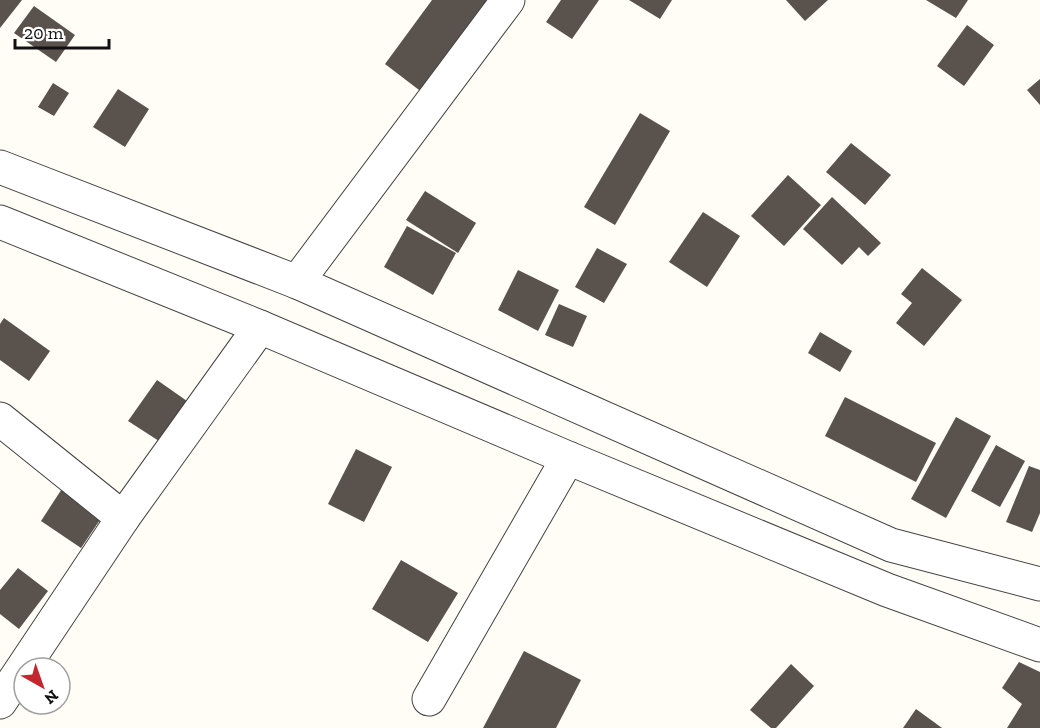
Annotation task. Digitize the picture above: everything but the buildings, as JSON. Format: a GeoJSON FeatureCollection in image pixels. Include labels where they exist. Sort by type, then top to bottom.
{"type":"FeatureCollection","features":[{"type":"Feature","properties":{"kind":"street"},"geometry":{"type":"LineString","coordinates":[[297,282],[508,0]]}},
{"type":"Feature","properties":{"kind":"street"},"geometry":{"type":"LineString","coordinates":[[0,167],[297,282],[891,545],[1040,584]]}},
{"type":"Feature","properties":{"kind":"street"},"geometry":{"type":"LineString","coordinates":[[0,222],[260,327],[568,459],[887,590],[1040,645]]}},
{"type":"Feature","properties":{"kind":"street"},"geometry":{"type":"LineString","coordinates":[[0,702],[123,518],[260,327]]}},
{"type":"Feature","properties":{"kind":"street"},"geometry":{"type":"LineString","coordinates":[[0,419],[123,518]]}},
{"type":"Feature","properties":{"kind":"street"},"geometry":{"type":"LineString","coordinates":[[429,699],[568,459]]}}]}
